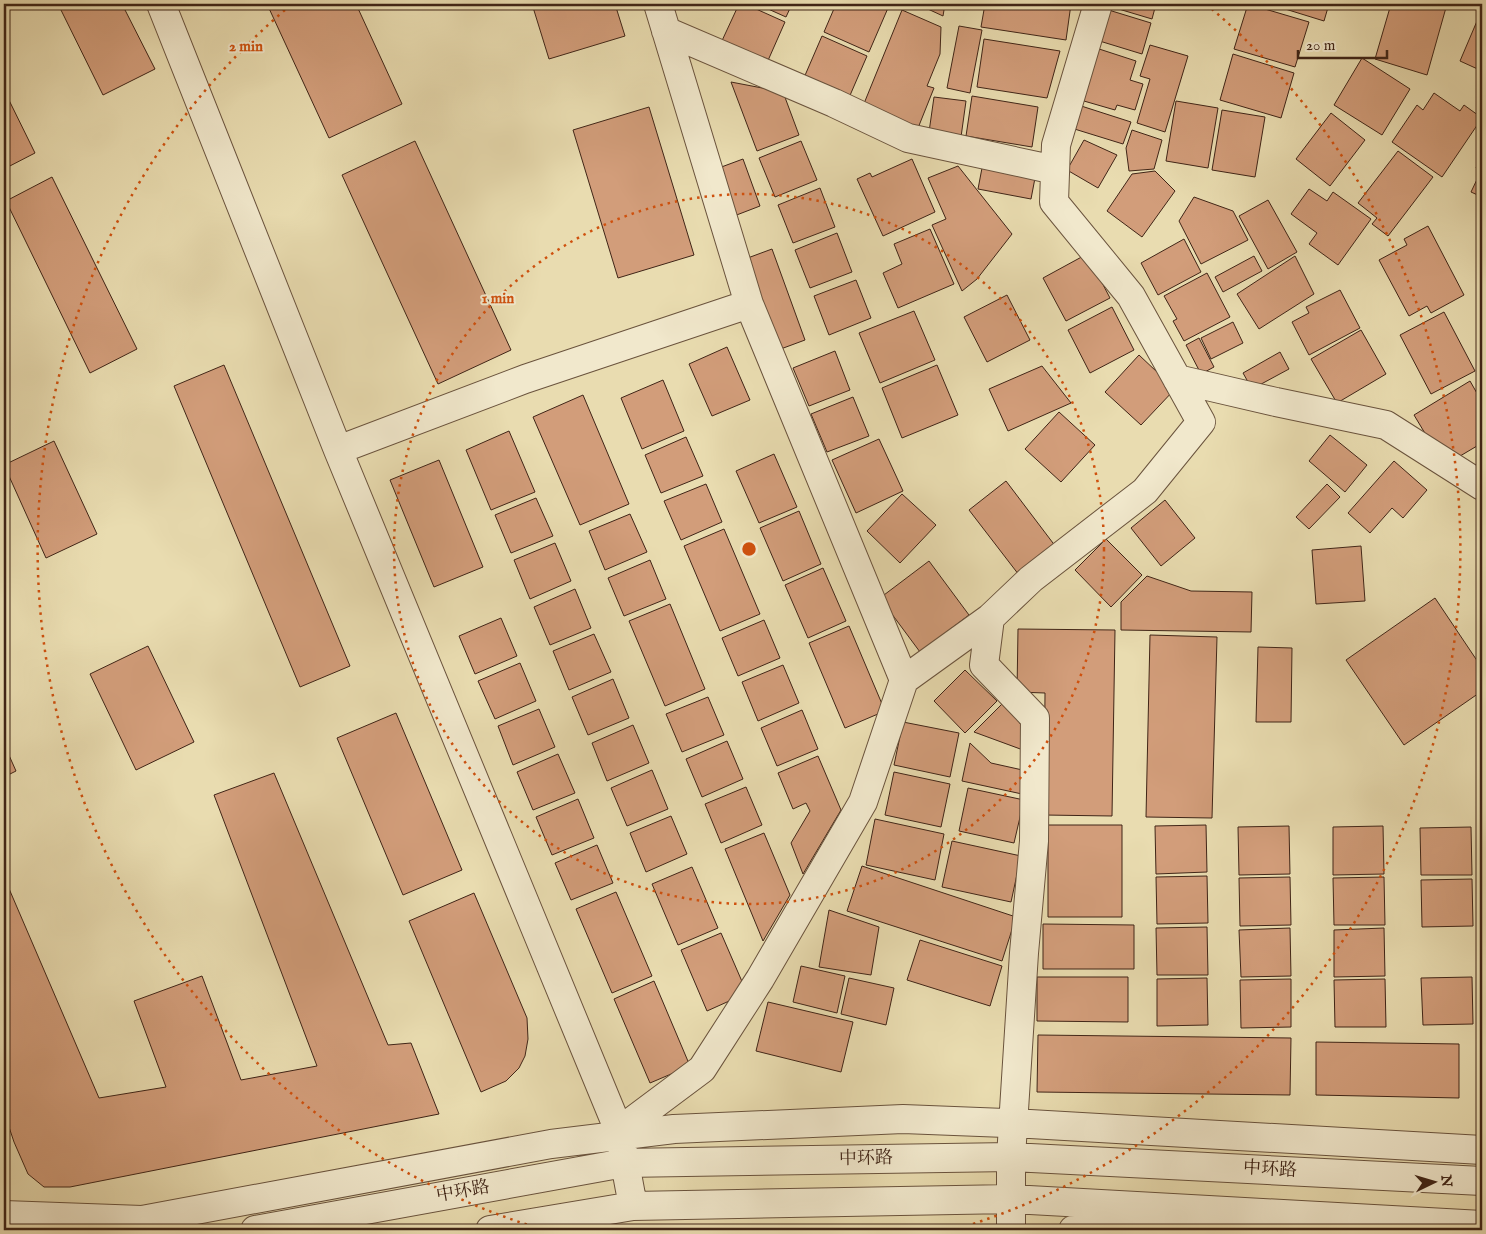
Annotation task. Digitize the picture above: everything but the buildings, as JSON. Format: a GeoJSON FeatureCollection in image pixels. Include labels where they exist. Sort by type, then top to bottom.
{"type":"FeatureCollection","features":[{"type":"Feature","properties":{"kind":"street"},"geometry":{"type":"LineString","coordinates":[[161,4],[338,450],[619,1133],[632,1206]]}},
{"type":"Feature","properties":{"kind":"street"},"geometry":{"type":"LineString","coordinates":[[658,4],[749,304],[904,680]]}},
{"type":"Feature","properties":{"kind":"street"},"geometry":{"type":"LineString","coordinates":[[619,1133],[702,1069],[760,979],[863,802],[904,680],[990,618],[1031,579],[1145,491],[1201,422],[1131,296],[1054,202],[1056,145],[1098,4]]}},
{"type":"Feature","properties":{"kind":"street"},"geometry":{"type":"LineString","coordinates":[[666,31],[834,103],[908,138],[1055,170]]}},
{"type":"Feature","properties":{"kind":"street"},"geometry":{"type":"LineString","coordinates":[[338,450],[525,380],[749,304]]}},
{"type":"Feature","properties":{"kind":"street"},"geometry":{"type":"LineString","coordinates":[[1177,379],[1386,425],[1482,486]]}},
{"type":"Feature","properties":{"kind":"street"},"geometry":{"type":"LineString","coordinates":[[990,618],[984,665],[1035,718],[1034,841],[1024,953],[1011,1156],[1011,1230]]}},
{"type":"Feature","properties":{"kind":"street"},"geometry":{"type":"LineString","coordinates":[[4,1215],[142,1220],[551,1144],[619,1133],[674,1129],[903,1119],[1013,1123],[1482,1150]]}},
{"type":"Feature","properties":{"kind":"street","name":"中环路"},"geometry":{"type":"LineString","coordinates":[[255,1230],[624,1163],[1011,1156],[1482,1181]]}},
{"type":"Feature","properties":{"kind":"street"},"geometry":{"type":"LineString","coordinates":[[490,1230],[632,1206],[1012,1200],[1482,1225]]}},
{"type":"Feature","properties":{"kind":"street"},"geometry":{"type":"LineString","coordinates":[[1073,1230],[1117,1221],[1218,1230]]}}]}
